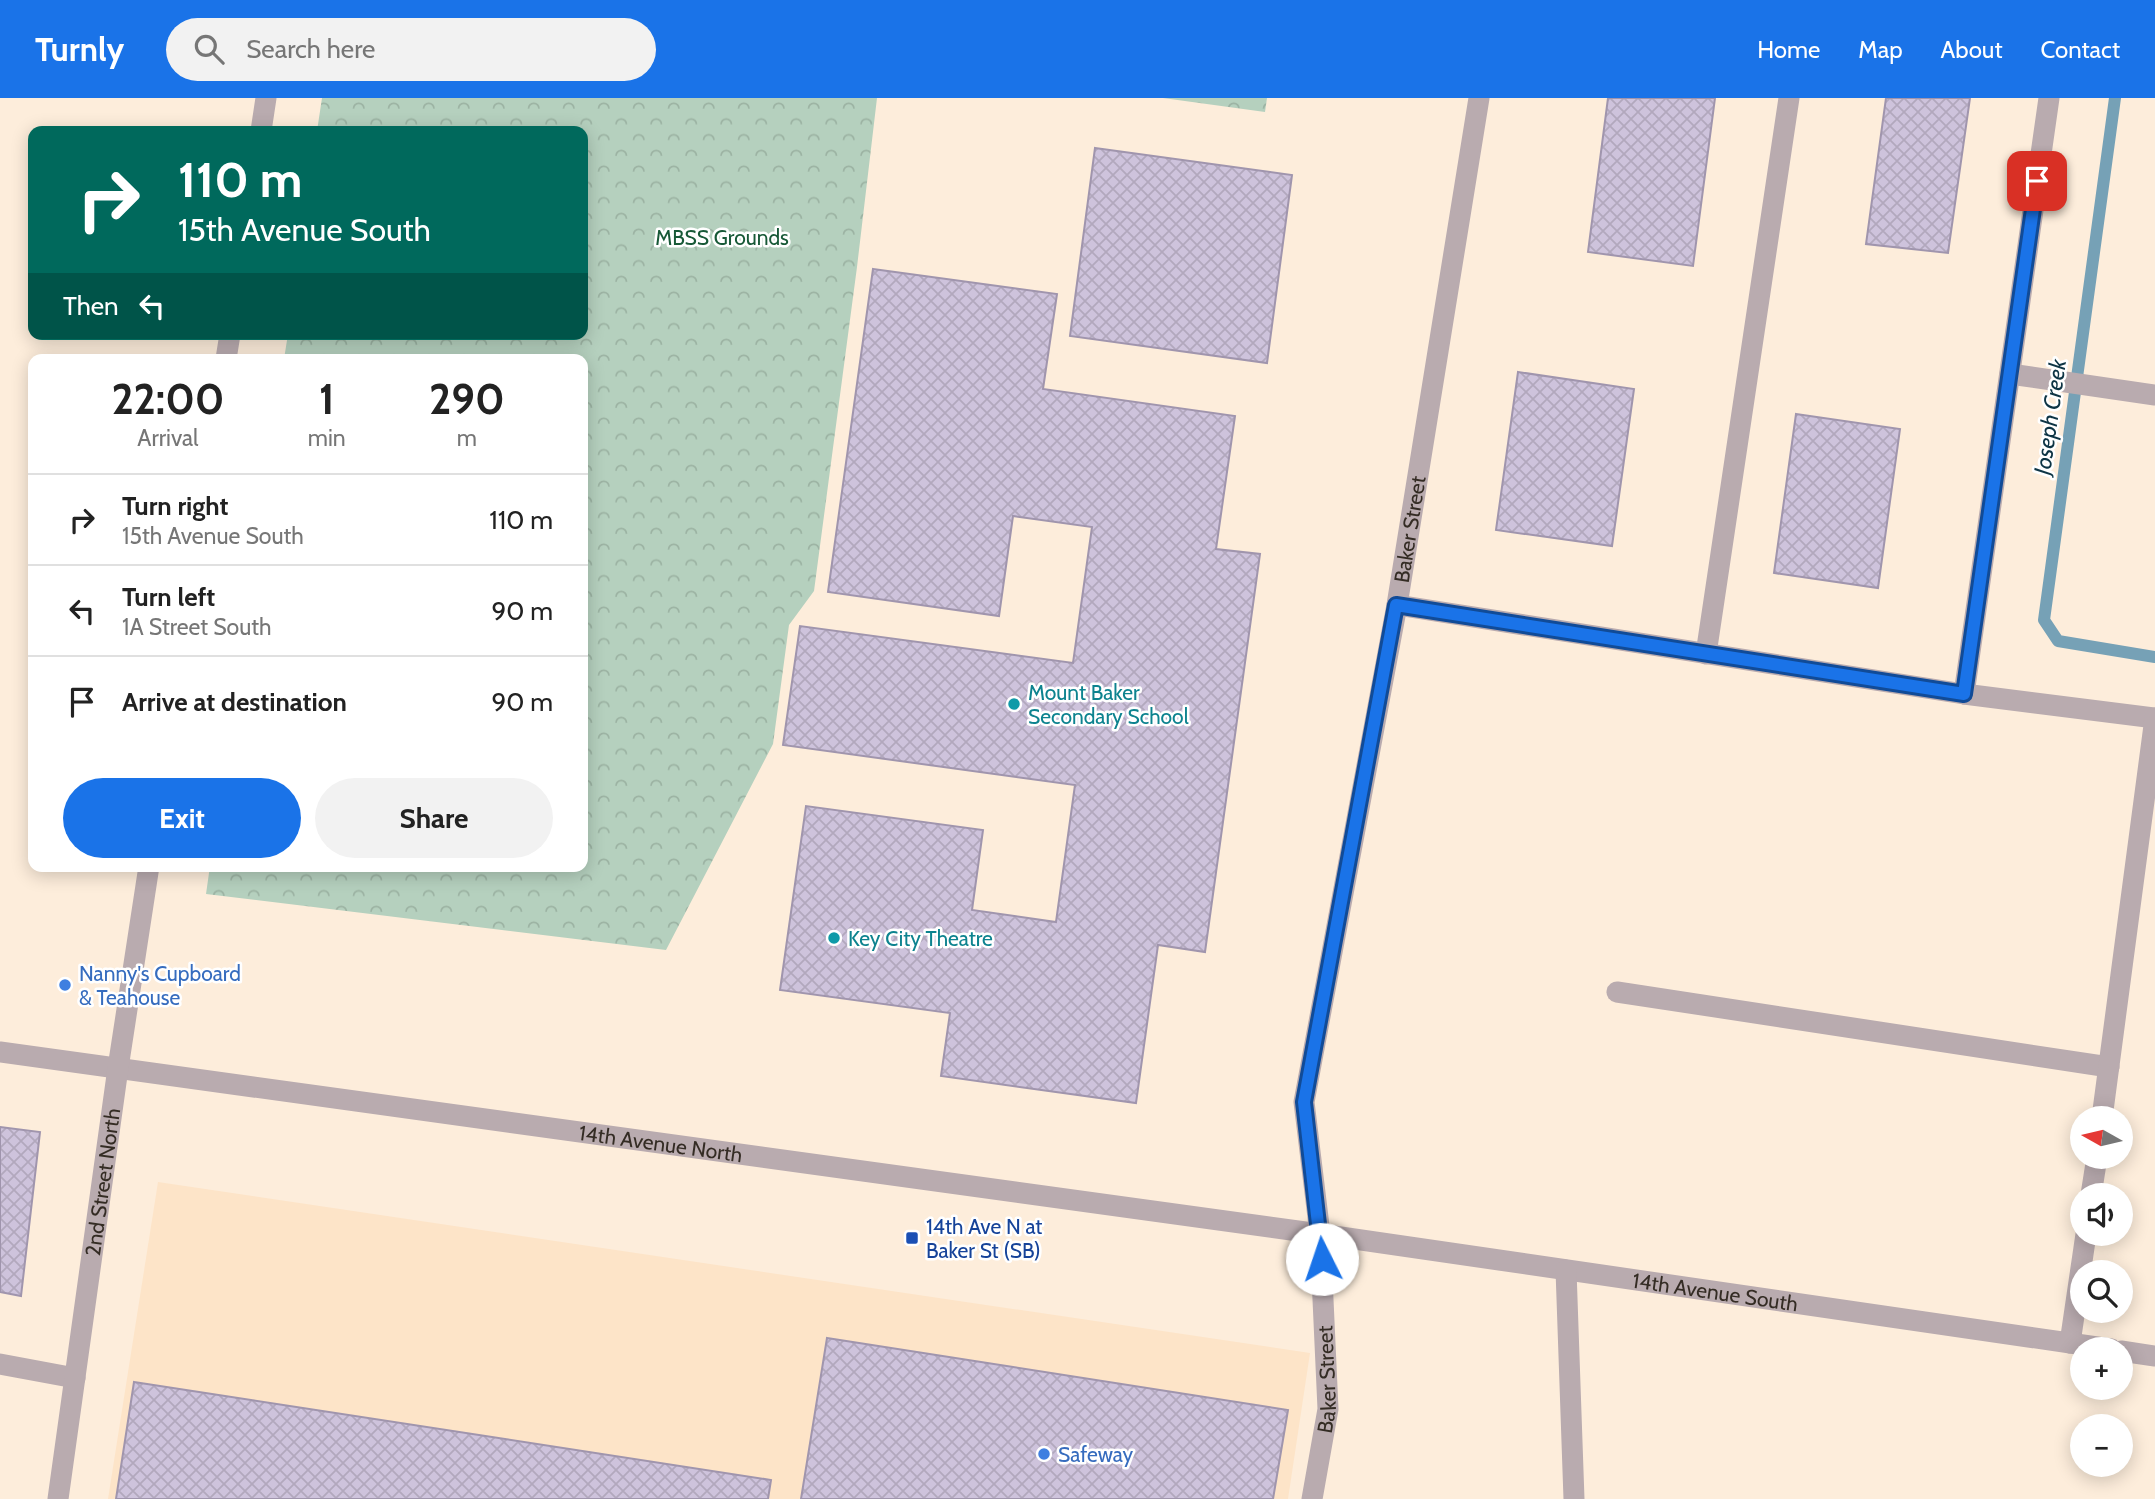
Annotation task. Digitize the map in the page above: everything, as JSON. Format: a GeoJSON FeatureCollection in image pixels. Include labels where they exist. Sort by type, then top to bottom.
{"type":"FeatureCollection","features":[{"type":"Feature","properties":{"kind":"street"},"geometry":{"type":"LineString","coordinates":[[262,126],[266,98]]}},
{"type":"Feature","properties":{"kind":"street","name":"Baker Street"},"geometry":{"type":"LineString","coordinates":[[1312,1499],[1328,1409],[1320,1234],[1304,1102],[1396,605],[1479,98]]}},
{"type":"Feature","properties":{"kind":"street"},"geometry":{"type":"LineString","coordinates":[[1706,654],[1788,98]]}},
{"type":"Feature","properties":{"kind":"street"},"geometry":{"type":"LineString","coordinates":[[1964,694],[2049,98]]}},
{"type":"Feature","properties":{"kind":"street"},"geometry":{"type":"LineString","coordinates":[[2010,374],[2155,394]]}},
{"type":"Feature","properties":{"kind":"street"},"geometry":{"type":"LineString","coordinates":[[1396,605],[1964,694],[2155,718],[2104,1106]]}},
{"type":"Feature","properties":{"kind":"street","name":"2nd Street North"},"geometry":{"type":"LineString","coordinates":[[58,1499],[148,872]]}},
{"type":"Feature","properties":{"kind":"street"},"geometry":{"type":"LineString","coordinates":[[1617,992],[2109,1067]]}},
{"type":"Feature","properties":{"kind":"street","name":"14th Avenue North"},"geometry":{"type":"LineString","coordinates":[[0,1052],[1320,1234]]}},
{"type":"Feature","properties":{"kind":"street","name":"14th Avenue South"},"geometry":{"type":"LineString","coordinates":[[1320,1234],[2070,1343]]}},
{"type":"Feature","properties":{"kind":"street"},"geometry":{"type":"LineString","coordinates":[[2071,1337],[2083,1246]]}},
{"type":"Feature","properties":{"kind":"street"},"geometry":{"type":"LineString","coordinates":[[1566,1270],[1574,1499]]}},
{"type":"Feature","properties":{"kind":"street"},"geometry":{"type":"LineString","coordinates":[[2133,1353],[2155,1356]]}},
{"type":"Feature","properties":{"kind":"street"},"geometry":{"type":"LineString","coordinates":[[0,1364],[75,1378]]}},
{"type":"Feature","properties":{"kind":"shaded area"},"geometry":{"type":"Polygon","coordinates":[[[158,1182],[1310,1353],[1288,1499],[108,1499],[158,1182]]]}},
{"type":"Feature","properties":{"kind":"green space","name":"MBSS Grounds"},"geometry":{"type":"Polygon","coordinates":[[[322,98],[877,98],[814,591],[789,625],[773,744],[666,950],[206,894],[209,872],[588,872],[588,354],[285,354],[287,340],[588,340],[588,126],[318,126],[322,98]]]}},
{"type":"Feature","properties":{"kind":"green space"},"geometry":{"type":"Polygon","coordinates":[[[1163,98],[1267,98],[1265,112],[1163,98]]]}},
{"type":"Feature","properties":{"kind":"building"},"geometry":{"type":"Polygon","coordinates":[[[1608,98],[1715,98],[1693,266],[1588,252],[1608,98]]]}},
{"type":"Feature","properties":{"kind":"building"},"geometry":{"type":"Polygon","coordinates":[[[1886,98],[1970,98],[1948,253],[1866,244],[1886,98]]]}},
{"type":"Feature","properties":{"kind":"building"},"geometry":{"type":"Polygon","coordinates":[[[1095,148],[1292,175],[1267,363],[1070,336],[1095,148]]]}},
{"type":"Feature","properties":{"kind":"building","name":"Mount Baker Secondary School"},"geometry":{"type":"Polygon","coordinates":[[[873,269],[1057,294],[1043,389],[1235,416],[1216,549],[1260,554],[1205,952],[1158,945],[1136,1103],[941,1076],[950,1013],[780,990],[806,806],[983,830],[972,910],[1056,922],[1075,785],[783,745],[800,626],[1073,663],[1092,527],[1013,516],[999,616],[828,592],[873,269]]]}},
{"type":"Feature","properties":{"kind":"building"},"geometry":{"type":"Polygon","coordinates":[[[1518,372],[1634,389],[1612,546],[1496,530],[1518,372]]]}},
{"type":"Feature","properties":{"kind":"building"},"geometry":{"type":"Polygon","coordinates":[[[1796,414],[1900,429],[1878,588],[1774,573],[1796,414]]]}},
{"type":"Feature","properties":{"kind":"building"},"geometry":{"type":"Polygon","coordinates":[[[0,1127],[40,1132],[21,1296],[0,1292],[0,1127]]]}},
{"type":"Feature","properties":{"kind":"building","name":"Safeway"},"geometry":{"type":"Polygon","coordinates":[[[827,1338],[1288,1410],[1273,1499],[801,1499],[827,1338]]]}},
{"type":"Feature","properties":{"kind":"building"},"geometry":{"type":"Polygon","coordinates":[[[134,1382],[771,1480],[768,1499],[116,1499],[134,1382]]]}},
{"type":"Feature","properties":{"kind":"waterway","name":"Joseph Creek"},"geometry":{"type":"LineString","coordinates":[[2115,98],[2044,620],[2058,641],[2155,657]]}},
{"type":"Feature","properties":{"kind":"place","name":"Mount Baker Secondary School"},"geometry":{"type":"Point","coordinates":[1014,704]}},
{"type":"Feature","properties":{"kind":"place","name":"Key City Theatre"},"geometry":{"type":"Point","coordinates":[834,938]}},
{"type":"Feature","properties":{"kind":"place","name":"Nanny's Cupboard & Teahouse"},"geometry":{"type":"Point","coordinates":[65,985]}},
{"type":"Feature","properties":{"kind":"place","name":"14th Ave N at Baker St (SB)"},"geometry":{"type":"Point","coordinates":[912,1238]}},
{"type":"Feature","properties":{"kind":"place","name":"Safeway"},"geometry":{"type":"Point","coordinates":[1044,1454]}},
{"type":"Feature","properties":{"kind":"route"},"geometry":{"type":"LineString","coordinates":[[1322,1259],[1304,1102],[1396,605],[1964,694],[2037,181]]}}]}
